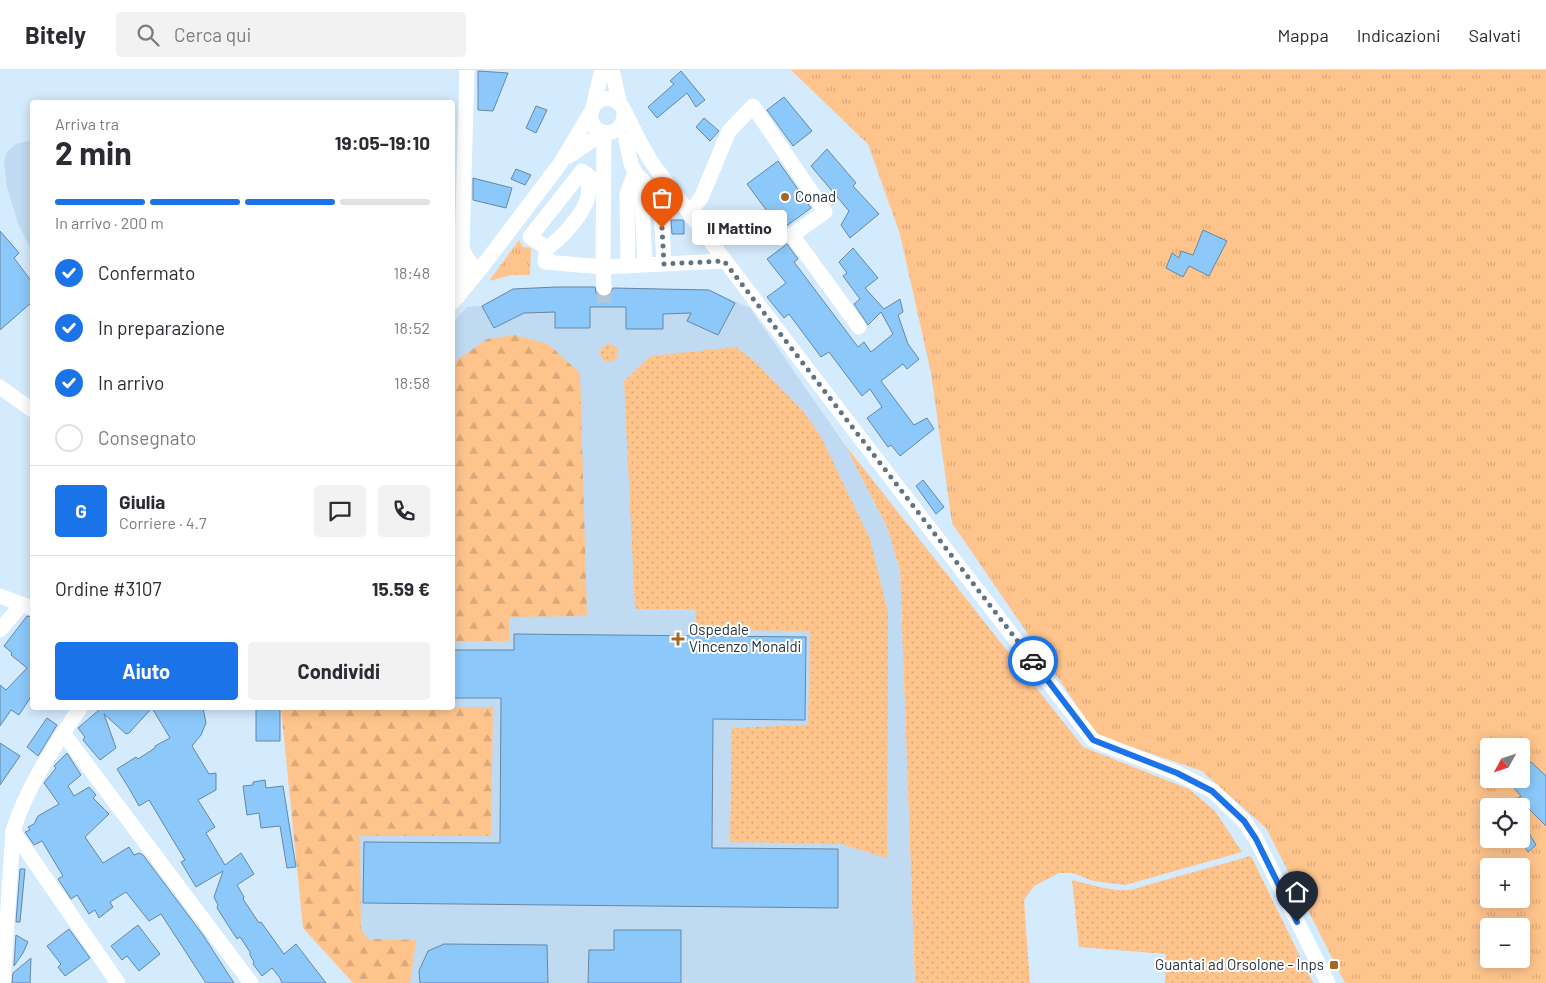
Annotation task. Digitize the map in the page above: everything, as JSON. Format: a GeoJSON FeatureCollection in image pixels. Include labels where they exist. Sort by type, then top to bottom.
{"type":"FeatureCollection","features":[{"type":"Feature","properties":{"kind":"street"},"geometry":{"type":"LineString","coordinates":[[455,300],[462,248],[467,70]]}},
{"type":"Feature","properties":{"kind":"street"},"geometry":{"type":"LineString","coordinates":[[602,70],[592,109],[591,119],[593,125],[626,140],[646,155]]}},
{"type":"Feature","properties":{"kind":"street"},"geometry":{"type":"LineString","coordinates":[[560,164],[572,153],[607,132],[617,130],[622,125],[625,119],[612,70]]}},
{"type":"Feature","properties":{"kind":"street"},"geometry":{"type":"LineString","coordinates":[[455,300],[560,164],[592,109],[598,102],[607,99],[613,100],[622,108],[646,155],[724,261],[1093,740],[1177,773],[1212,791],[1244,821],[1256,839],[1328,983]]}},
{"type":"Feature","properties":{"kind":"street"},"geometry":{"type":"LineString","coordinates":[[689,213],[701,198],[729,131],[753,106],[825,212],[792,236],[859,327]]}},
{"type":"Feature","properties":{"kind":"street"},"geometry":{"type":"LineString","coordinates":[[604,288],[607,132]]}},
{"type":"Feature","properties":{"kind":"street"},"geometry":{"type":"LineString","coordinates":[[626,140],[631,164],[638,176],[654,192],[661,206],[664,264]]}},
{"type":"Feature","properties":{"kind":"street"},"geometry":{"type":"LineString","coordinates":[[547,248],[530,237],[582,171],[589,176],[588,196],[584,208],[557,241],[547,248],[544,262],[603,267],[724,261]]}},
{"type":"Feature","properties":{"kind":"street"},"geometry":{"type":"LineString","coordinates":[[638,176],[645,265]]}},
{"type":"Feature","properties":{"kind":"street"},"geometry":{"type":"LineString","coordinates":[[628,266],[627,194],[638,176]]}},
{"type":"Feature","properties":{"kind":"street"},"geometry":{"type":"LineString","coordinates":[[462,248],[466,257],[478,272]]}},
{"type":"Feature","properties":{"kind":"street"},"geometry":{"type":"LineString","coordinates":[[0,387],[30,409]]}},
{"type":"Feature","properties":{"kind":"street"},"geometry":{"type":"LineString","coordinates":[[0,596],[27,606],[0,630]]}},
{"type":"Feature","properties":{"kind":"street"},"geometry":{"type":"LineString","coordinates":[[3,983],[14,831],[31,786],[63,732],[79,710]]}},
{"type":"Feature","properties":{"kind":"street"},"geometry":{"type":"LineString","coordinates":[[63,732],[251,983]]}},
{"type":"Feature","properties":{"kind":"street"},"geometry":{"type":"LineString","coordinates":[[14,831],[118,983]]}},
{"type":"Feature","properties":{"kind":"shaded area"},"geometry":{"type":"Polygon","coordinates":[[[30,140],[30,248],[18,223],[7,187],[4,161],[7,152],[16,144],[30,140]]]}},
{"type":"Feature","properties":{"kind":"shaded area","name":"Ospedale Vincenzo Monaldi"},"geometry":{"type":"Polygon","coordinates":[[[626,288],[709,290],[750,308],[845,445],[887,527],[900,570],[915,983],[362,983],[283,710],[455,710],[455,321],[467,307],[482,306],[513,289],[626,288]]]}},
{"type":"Feature","properties":{"kind":"green space"},"geometry":{"type":"Polygon","coordinates":[[[791,70],[1546,70],[1546,983],[1345,983],[1266,828],[1202,771],[1097,735],[952,523],[931,373],[900,234],[868,144],[791,70]]]}},
{"type":"Feature","properties":{"kind":"green space"},"geometry":{"type":"Polygon","coordinates":[[[519,240],[523,247],[531,248],[530,275],[512,275],[489,281],[519,240]]]}},
{"type":"Feature","properties":{"kind":"green space"},"geometry":{"type":"Polygon","coordinates":[[[515,335],[548,344],[580,373],[587,616],[509,617],[509,641],[455,641],[455,362],[487,339],[515,335]]]}},
{"type":"Feature","properties":{"kind":"green space"},"geometry":{"type":"Polygon","coordinates":[[[605,344],[613,344],[618,349],[616,360],[605,362],[600,357],[600,349],[605,344]]]}},
{"type":"Feature","properties":{"kind":"green space"},"geometry":{"type":"Polygon","coordinates":[[[736,347],[754,361],[804,412],[820,435],[870,539],[888,612],[887,858],[841,844],[730,842],[732,728],[808,725],[810,631],[697,630],[695,609],[635,609],[624,381],[651,356],[736,347]]]}},
{"type":"Feature","properties":{"kind":"green space"},"geometry":{"type":"Polygon","coordinates":[[[845,445],[1083,747],[1189,789],[1215,811],[1242,852],[1125,885],[1093,881],[1073,873],[1059,873],[1034,886],[1024,900],[1030,983],[915,983],[900,570],[887,527],[845,445]]]}},
{"type":"Feature","properties":{"kind":"green space"},"geometry":{"type":"Polygon","coordinates":[[[455,707],[493,707],[491,836],[360,836],[361,929],[368,939],[416,940],[410,983],[353,983],[303,928],[281,710],[455,710],[455,707]]]}},
{"type":"Feature","properties":{"kind":"green space"},"geometry":{"type":"Polygon","coordinates":[[[1251,856],[1313,983],[1165,983],[1166,954],[1079,947],[1072,880],[1116,890],[1133,889],[1251,856]]]}},
{"type":"Feature","properties":{"kind":"building"},"geometry":{"type":"Polygon","coordinates":[[[478,71],[508,73],[493,111],[478,110],[478,71]]]}},
{"type":"Feature","properties":{"kind":"building"},"geometry":{"type":"Polygon","coordinates":[[[681,71],[705,100],[696,107],[687,93],[657,118],[648,107],[674,84],[670,81],[681,71]]]}},
{"type":"Feature","properties":{"kind":"building"},"geometry":{"type":"Polygon","coordinates":[[[784,97],[812,131],[793,146],[767,110],[784,97]]]}},
{"type":"Feature","properties":{"kind":"building"},"geometry":{"type":"Polygon","coordinates":[[[536,106],[547,110],[536,133],[526,128],[536,106]]]}},
{"type":"Feature","properties":{"kind":"building"},"geometry":{"type":"Polygon","coordinates":[[[704,118],[719,131],[710,141],[696,127],[704,118]]]}},
{"type":"Feature","properties":{"kind":"building"},"geometry":{"type":"Polygon","coordinates":[[[827,149],[856,183],[853,186],[879,214],[850,238],[841,225],[849,211],[811,166],[827,149]]]}},
{"type":"Feature","properties":{"kind":"building"},"geometry":{"type":"Polygon","coordinates":[[[778,161],[811,208],[781,230],[747,184],[778,161]]]}},
{"type":"Feature","properties":{"kind":"building"},"geometry":{"type":"Polygon","coordinates":[[[516,169],[531,175],[525,185],[511,179],[516,169]]]}},
{"type":"Feature","properties":{"kind":"building"},"geometry":{"type":"Polygon","coordinates":[[[473,178],[512,188],[506,208],[473,200],[473,178]]]}},
{"type":"Feature","properties":{"kind":"building"},"geometry":{"type":"Polygon","coordinates":[[[671,220],[683,220],[684,234],[672,234],[671,220]]]}},
{"type":"Feature","properties":{"kind":"building"},"geometry":{"type":"Polygon","coordinates":[[[1203,230],[1227,241],[1209,276],[1189,266],[1183,277],[1166,268],[1172,253],[1179,258],[1181,251],[1193,255],[1203,230]]]}},
{"type":"Feature","properties":{"kind":"building"},"geometry":{"type":"Polygon","coordinates":[[[0,231],[19,253],[14,258],[30,279],[30,304],[0,330],[0,231]]]}},
{"type":"Feature","properties":{"kind":"building"},"geometry":{"type":"Polygon","coordinates":[[[787,244],[798,259],[794,262],[858,347],[864,342],[871,352],[893,334],[881,312],[868,325],[854,304],[860,299],[843,276],[847,273],[839,262],[853,248],[878,278],[865,288],[884,309],[900,299],[903,312],[898,315],[908,344],[919,359],[907,369],[903,364],[881,381],[914,425],[927,418],[934,429],[900,456],[891,445],[888,447],[867,418],[882,407],[870,389],[862,396],[829,352],[821,357],[789,314],[784,318],[767,297],[786,283],[767,259],[787,244]]]}},
{"type":"Feature","properties":{"kind":"building"},"geometry":{"type":"Polygon","coordinates":[[[595,287],[596,293],[604,297],[609,296],[613,288],[709,290],[735,303],[718,335],[687,321],[691,313],[663,314],[663,329],[626,329],[626,307],[590,307],[590,328],[555,328],[555,312],[524,313],[494,328],[482,306],[513,289],[595,287]]]}},
{"type":"Feature","properties":{"kind":"building"},"geometry":{"type":"Polygon","coordinates":[[[923,480],[944,507],[936,514],[916,486],[923,480]]]}},
{"type":"Feature","properties":{"kind":"building"},"geometry":{"type":"Polygon","coordinates":[[[27,616],[30,617],[30,698],[19,715],[11,710],[0,726],[0,685],[6,690],[27,668],[11,655],[12,653],[4,646],[27,616]]]}},
{"type":"Feature","properties":{"kind":"building"},"geometry":{"type":"Polygon","coordinates":[[[514,634],[806,637],[805,720],[713,719],[712,848],[838,849],[838,908],[363,903],[364,842],[500,843],[501,698],[455,698],[455,650],[514,650],[514,634]]]}},
{"type":"Feature","properties":{"kind":"building"},"geometry":{"type":"Polygon","coordinates":[[[99,710],[150,710],[126,734],[104,714],[116,748],[100,760],[83,740],[85,737],[78,728],[99,710]]]}},
{"type":"Feature","properties":{"kind":"building"},"geometry":{"type":"Polygon","coordinates":[[[153,710],[203,710],[206,723],[201,735],[192,746],[209,774],[216,773],[216,790],[198,800],[215,827],[206,833],[225,865],[241,853],[254,874],[237,885],[244,897],[243,899],[259,923],[261,922],[284,954],[296,944],[326,983],[282,983],[272,968],[262,976],[253,964],[250,952],[240,937],[237,939],[217,908],[218,905],[214,897],[223,871],[196,887],[181,862],[185,860],[149,800],[139,806],[117,769],[136,757],[138,759],[155,748],[155,746],[170,738],[153,710]]]}},
{"type":"Feature","properties":{"kind":"building"},"geometry":{"type":"Polygon","coordinates":[[[256,710],[280,710],[280,741],[256,741],[256,710]]]}},
{"type":"Feature","properties":{"kind":"building"},"geometry":{"type":"Polygon","coordinates":[[[47,718],[57,725],[38,756],[27,747],[47,718]]]}},
{"type":"Feature","properties":{"kind":"building"},"geometry":{"type":"Polygon","coordinates":[[[0,743],[20,756],[0,785],[0,743]]]}},
{"type":"Feature","properties":{"kind":"building"},"geometry":{"type":"Polygon","coordinates":[[[67,753],[81,775],[68,786],[74,796],[89,787],[96,795],[93,798],[109,814],[85,837],[103,863],[129,847],[134,855],[139,853],[143,855],[203,935],[234,983],[206,983],[161,914],[149,921],[126,892],[110,902],[113,907],[99,918],[95,910],[89,914],[77,895],[71,899],[58,879],[63,876],[42,841],[34,845],[25,832],[30,830],[28,827],[34,824],[38,816],[59,804],[44,783],[56,768],[54,766],[67,753]]]}},
{"type":"Feature","properties":{"kind":"building"},"geometry":{"type":"Polygon","coordinates":[[[1530,763],[1546,776],[1546,826],[1530,810],[1530,798],[1518,798],[1521,796],[1514,788],[1530,788],[1530,763]]]}},
{"type":"Feature","properties":{"kind":"building"},"geometry":{"type":"Polygon","coordinates":[[[265,780],[266,788],[283,786],[296,867],[287,868],[280,826],[261,828],[259,813],[247,815],[243,786],[253,785],[253,782],[265,780]]]}},
{"type":"Feature","properties":{"kind":"building"},"geometry":{"type":"Polygon","coordinates":[[[1530,835],[1536,845],[1528,852],[1525,848],[1530,848],[1530,835]]]}},
{"type":"Feature","properties":{"kind":"building"},"geometry":{"type":"Polygon","coordinates":[[[20,869],[25,869],[20,922],[16,922],[20,869]]]}},
{"type":"Feature","properties":{"kind":"building"},"geometry":{"type":"Polygon","coordinates":[[[138,925],[160,954],[139,971],[127,956],[122,960],[111,946],[138,925]]]}},
{"type":"Feature","properties":{"kind":"building"},"geometry":{"type":"Polygon","coordinates":[[[69,929],[90,958],[65,976],[58,967],[61,964],[47,946],[69,929]]]}},
{"type":"Feature","properties":{"kind":"building"},"geometry":{"type":"Polygon","coordinates":[[[614,930],[681,930],[681,983],[588,983],[589,950],[614,950],[614,930]]]}},
{"type":"Feature","properties":{"kind":"building"},"geometry":{"type":"Polygon","coordinates":[[[16,935],[28,942],[14,966],[16,935]]]}},
{"type":"Feature","properties":{"kind":"building"},"geometry":{"type":"Polygon","coordinates":[[[444,944],[547,945],[548,983],[420,983],[419,971],[428,951],[444,944]]]}},
{"type":"Feature","properties":{"kind":"building"},"geometry":{"type":"Polygon","coordinates":[[[31,958],[30,983],[12,983],[13,973],[31,958]]]}},
{"type":"Feature","properties":{"kind":"tunnel"},"geometry":{"type":"LineString","coordinates":[[604,288],[605,307]]}},
{"type":"Feature","properties":{"kind":"way so far"},"geometry":{"type":"LineString","coordinates":[[662,228],[664,264],[724,261],[1033,661]]}},
{"type":"Feature","properties":{"kind":"place","name":"Conad"},"geometry":{"type":"Point","coordinates":[785,197]}},
{"type":"Feature","properties":{"kind":"place","name":"Il Mattino"},"geometry":{"type":"Point","coordinates":[662,228]}},
{"type":"Feature","properties":{"kind":"place","name":"Ospedale Vincenzo Monaldi"},"geometry":{"type":"Point","coordinates":[678,639]}},
{"type":"Feature","properties":{"kind":"place","name":"Guantai ad Orsolone - Inps"},"geometry":{"type":"Point","coordinates":[1334,965]}},
{"type":"Feature","properties":{"kind":"route"},"geometry":{"type":"LineString","coordinates":[[1033,661],[1093,740],[1177,773],[1212,791],[1244,821],[1256,839],[1297,922]]}}]}
